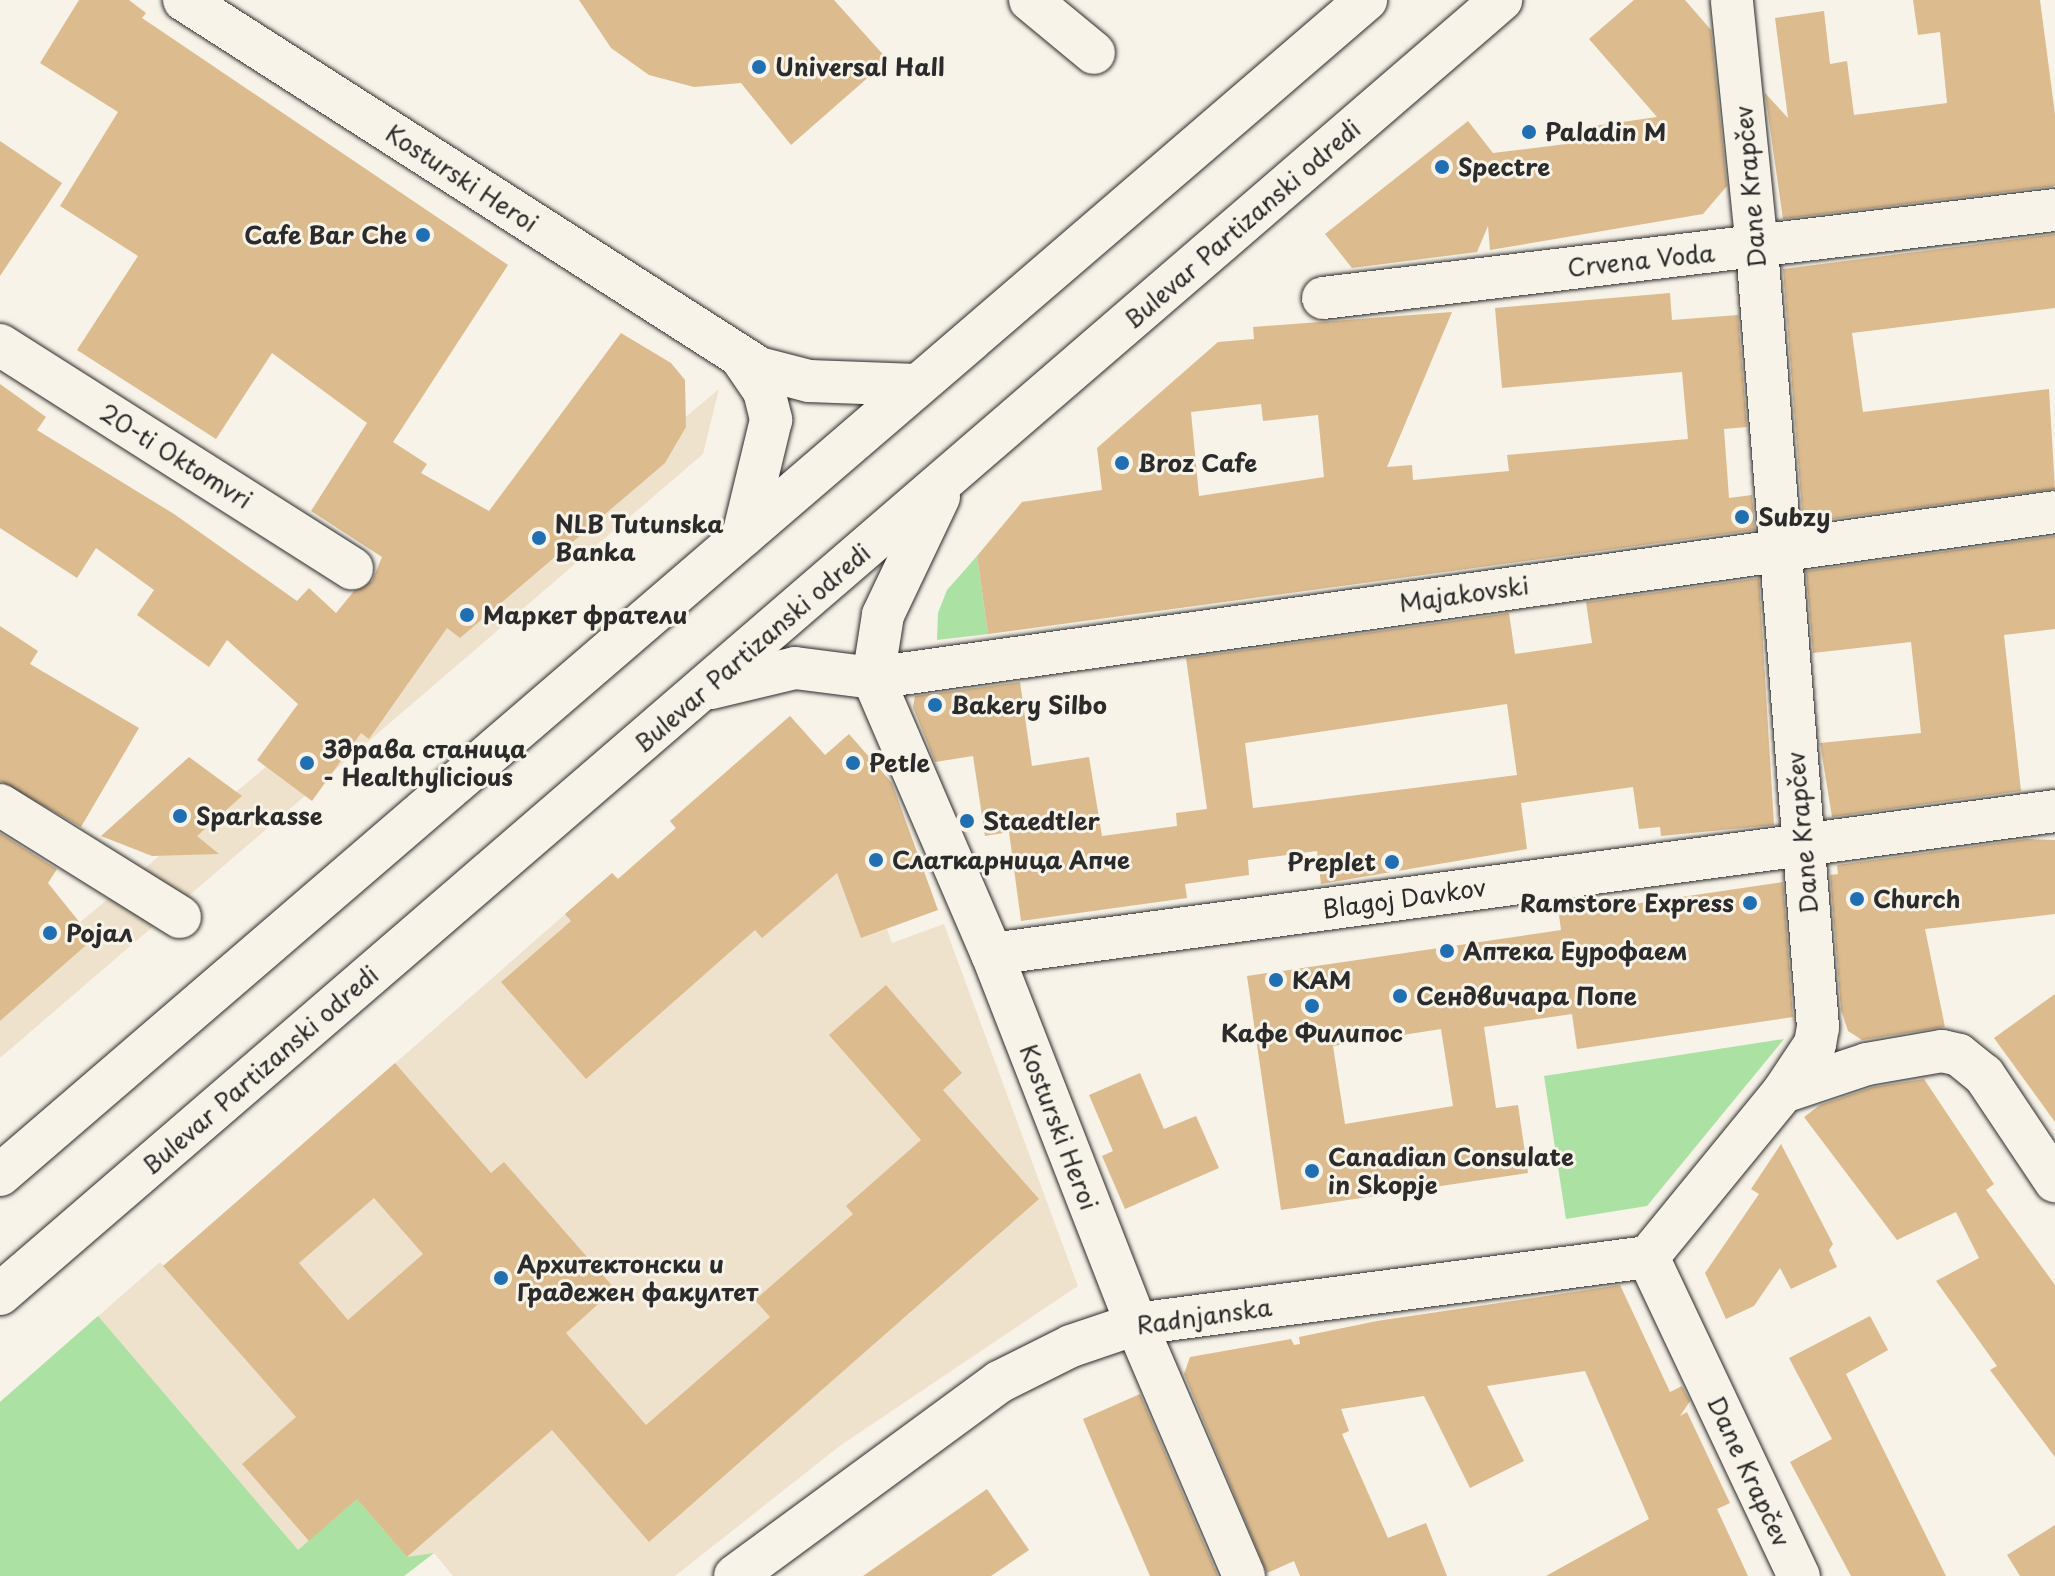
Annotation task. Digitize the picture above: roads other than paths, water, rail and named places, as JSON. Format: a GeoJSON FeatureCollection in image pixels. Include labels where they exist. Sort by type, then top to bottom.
{"type":"FeatureCollection","features":[{"type":"Feature","properties":{"kind":"street","name":"Kosturski Heroi"},"geometry":{"type":"LineString","coordinates":[[184,0],[739,355],[776,375],[809,381],[917,385]]}},
{"type":"Feature","properties":{"kind":"street"},"geometry":{"type":"LineString","coordinates":[[1030,0],[1094,53]]}},
{"type":"Feature","properties":{"kind":"street"},"geometry":{"type":"LineString","coordinates":[[0,1175],[1366,0]]}},
{"type":"Feature","properties":{"kind":"street","name":"Bulevar Partizanski odredi"},"geometry":{"type":"LineString","coordinates":[[0,1294],[1501,0]]}},
{"type":"Feature","properties":{"kind":"street","name":"Dane Krapčev"},"geometry":{"type":"LineString","coordinates":[[1732,0],[1757,248],[1777,549],[1818,1027],[1815,1044],[1783,1092],[1648,1257],[1799,1576]]}},
{"type":"Feature","properties":{"kind":"street","name":"Crvena Voda"},"geometry":{"type":"LineString","coordinates":[[1323,298],[2055,210]]}},
{"type":"Feature","properties":{"kind":"street","name":"20-ti Oktomvri"},"geometry":{"type":"LineString","coordinates":[[0,345],[352,568]]}},
{"type":"Feature","properties":{"kind":"street","name":"Kosturski Heroi"},"geometry":{"type":"LineString","coordinates":[[739,355],[764,391],[771,420],[743,536]]}},
{"type":"Feature","properties":{"kind":"street"},"geometry":{"type":"LineString","coordinates":[[704,689],[795,668],[873,678],[883,615],[950,477]]}},
{"type":"Feature","properties":{"kind":"street","name":"Majakovski"},"geometry":{"type":"LineString","coordinates":[[873,678],[2055,512]]}},
{"type":"Feature","properties":{"kind":"street","name":"Kosturski Heroi"},"geometry":{"type":"LineString","coordinates":[[873,678],[992,954],[1136,1324],[1244,1576]]}},
{"type":"Feature","properties":{"kind":"street"},"geometry":{"type":"LineString","coordinates":[[0,805],[180,917]]}},
{"type":"Feature","properties":{"kind":"street","name":"Blagoj Davkov"},"geometry":{"type":"LineString","coordinates":[[992,954],[2055,811]]}},
{"type":"Feature","properties":{"kind":"street"},"geometry":{"type":"LineString","coordinates":[[1783,1092],[1867,1064],[1942,1051],[1959,1055],[1984,1075],[2055,1181]]}},
{"type":"Feature","properties":{"kind":"street","name":"Radnjanska"},"geometry":{"type":"LineString","coordinates":[[735,1576],[999,1382],[1071,1346],[1136,1324],[1648,1257]]}},
{"type":"Feature","properties":{"kind":"place","name":"Universal Hall"},"geometry":{"type":"Point","coordinates":[759,67]}},
{"type":"Feature","properties":{"kind":"place","name":"Paladin M"},"geometry":{"type":"Point","coordinates":[1529,132]}},
{"type":"Feature","properties":{"kind":"place","name":"Spectre"},"geometry":{"type":"Point","coordinates":[1442,167]}},
{"type":"Feature","properties":{"kind":"place","name":"Cafe Bar Che"},"geometry":{"type":"Point","coordinates":[423,235]}},
{"type":"Feature","properties":{"kind":"place","name":"Broz Cafe"},"geometry":{"type":"Point","coordinates":[1122,463]}},
{"type":"Feature","properties":{"kind":"place","name":"Subzy"},"geometry":{"type":"Point","coordinates":[1742,517]}},
{"type":"Feature","properties":{"kind":"place","name":"NLB Tutunska Banka"},"geometry":{"type":"Point","coordinates":[539,538]}},
{"type":"Feature","properties":{"kind":"place","name":"Маркет фратели"},"geometry":{"type":"Point","coordinates":[467,615]}},
{"type":"Feature","properties":{"kind":"place","name":"Bakery Silbo"},"geometry":{"type":"Point","coordinates":[935,705]}},
{"type":"Feature","properties":{"kind":"place","name":"Здрава станица - Healthylicious"},"geometry":{"type":"Point","coordinates":[307,763]}},
{"type":"Feature","properties":{"kind":"place","name":"Petle"},"geometry":{"type":"Point","coordinates":[853,763]}},
{"type":"Feature","properties":{"kind":"place","name":"Sparkasse"},"geometry":{"type":"Point","coordinates":[180,816]}},
{"type":"Feature","properties":{"kind":"place","name":"Staedtler"},"geometry":{"type":"Point","coordinates":[967,821]}},
{"type":"Feature","properties":{"kind":"place","name":"Слаткарница Апче"},"geometry":{"type":"Point","coordinates":[876,860]}},
{"type":"Feature","properties":{"kind":"place","name":"Preplet"},"geometry":{"type":"Point","coordinates":[1392,862]}},
{"type":"Feature","properties":{"kind":"place","name":"Church"},"geometry":{"type":"Point","coordinates":[1857,899]}},
{"type":"Feature","properties":{"kind":"place","name":"Ramstore Express"},"geometry":{"type":"Point","coordinates":[1750,903]}},
{"type":"Feature","properties":{"kind":"place","name":"Ројал"},"geometry":{"type":"Point","coordinates":[50,933]}},
{"type":"Feature","properties":{"kind":"place","name":"Аптека Еурофаем"},"geometry":{"type":"Point","coordinates":[1447,951]}},
{"type":"Feature","properties":{"kind":"place","name":"КАМ"},"geometry":{"type":"Point","coordinates":[1276,980]}},
{"type":"Feature","properties":{"kind":"place","name":"Сендвичара Попе"},"geometry":{"type":"Point","coordinates":[1400,996]}},
{"type":"Feature","properties":{"kind":"place","name":"Кафе Филипос"},"geometry":{"type":"Point","coordinates":[1312,1006]}},
{"type":"Feature","properties":{"kind":"place","name":"Canadian Consulate in Skopje"},"geometry":{"type":"Point","coordinates":[1312,1171]}},
{"type":"Feature","properties":{"kind":"place","name":"Архитектонски и Градежен факултет"},"geometry":{"type":"Point","coordinates":[501,1278]}}]}
